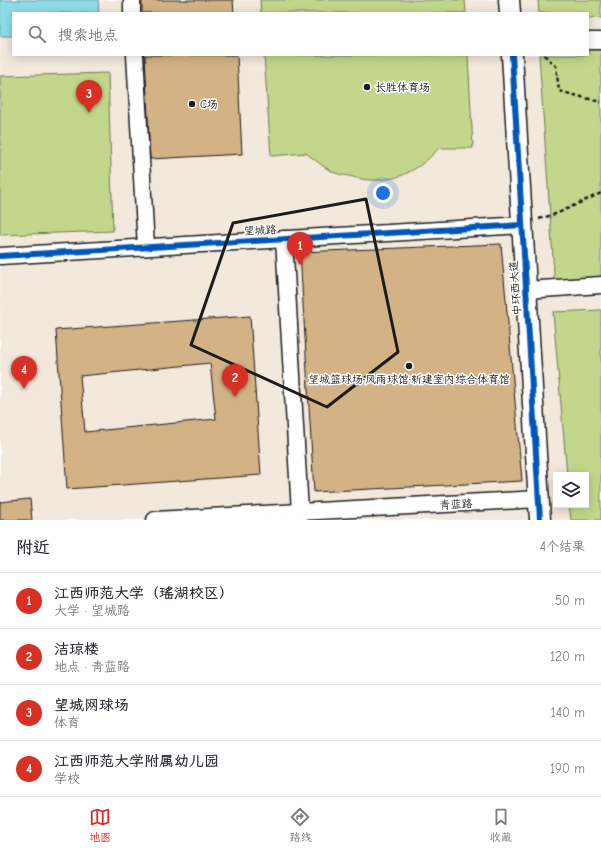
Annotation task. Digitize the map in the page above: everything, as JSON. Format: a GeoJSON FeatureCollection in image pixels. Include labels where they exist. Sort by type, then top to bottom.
{"type":"FeatureCollection","features":[{"type":"Feature","properties":{"kind":"street"},"geometry":{"type":"LineString","coordinates":[[132,0],[132,12]]}},
{"type":"Feature","properties":{"kind":"street"},"geometry":{"type":"LineString","coordinates":[[509,0],[510,12]]}},
{"type":"Feature","properties":{"kind":"street"},"geometry":{"type":"LineString","coordinates":[[589,41],[601,40]]}},
{"type":"Feature","properties":{"kind":"street"},"geometry":{"type":"LineString","coordinates":[[135,56],[146,247]]}},
{"type":"Feature","properties":{"kind":"street","name":"中环西大道"},"geometry":{"type":"LineString","coordinates":[[512,56],[540,520]]}},
{"type":"Feature","properties":{"kind":"street","name":"望城路"},"geometry":{"type":"LineString","coordinates":[[0,256],[522,225]]}},
{"type":"Feature","properties":{"kind":"street"},"geometry":{"type":"LineString","coordinates":[[284,239],[300,512]]}},
{"type":"Feature","properties":{"kind":"street"},"geometry":{"type":"LineString","coordinates":[[526,290],[601,285]]}},
{"type":"Feature","properties":{"kind":"street","name":"青蓝路"},"geometry":{"type":"LineString","coordinates":[[155,520],[231,518],[300,512],[538,499]]}},
{"type":"Feature","properties":{"kind":"path"},"geometry":{"type":"LineString","coordinates":[[545,56],[556,66],[558,91],[601,102]]}},
{"type":"Feature","properties":{"kind":"path"},"geometry":{"type":"LineString","coordinates":[[522,225],[558,213],[601,192]]}},
{"type":"Feature","properties":{"kind":"highlighted area"},"geometry":{"type":"Polygon","coordinates":[[[366,199],[398,352],[327,407],[191,345],[233,223],[366,199]]]}},
{"type":"Feature","properties":{"kind":"shaded area"},"geometry":{"type":"Polygon","coordinates":[[[0,0],[601,0],[601,520],[0,520],[0,0]]]}},
{"type":"Feature","properties":{"kind":"green space"},"geometry":{"type":"Polygon","coordinates":[[[260,0],[465,0],[466,12],[261,12],[260,0]]]}},
{"type":"Feature","properties":{"kind":"green space"},"geometry":{"type":"Polygon","coordinates":[[[538,0],[601,0],[601,18],[589,19],[589,12],[539,12],[538,0]]]}},
{"type":"Feature","properties":{"kind":"green space"},"geometry":{"type":"Polygon","coordinates":[[[589,41],[601,41],[601,285],[555,288],[539,56],[589,56],[589,41]]]}},
{"type":"Feature","properties":{"kind":"green space"},"geometry":{"type":"Polygon","coordinates":[[[264,56],[468,56],[473,148],[439,148],[419,166],[409,172],[398,177],[375,180],[362,179],[335,173],[324,167],[306,153],[271,156],[264,56]]]}},
{"type":"Feature","properties":{"kind":"green space"},"geometry":{"type":"Polygon","coordinates":[[[108,73],[113,231],[0,235],[0,76],[108,73]]]}},
{"type":"Feature","properties":{"kind":"green space"},"geometry":{"type":"Polygon","coordinates":[[[601,310],[601,520],[571,520],[569,508],[589,508],[589,472],[567,472],[553,312],[601,310]]]}},
{"type":"Feature","properties":{"kind":"water"},"geometry":{"type":"Polygon","coordinates":[[[0,0],[98,0],[99,12],[12,12],[12,36],[0,36],[0,0]]]}},
{"type":"Feature","properties":{"kind":"building"},"geometry":{"type":"Polygon","coordinates":[[[142,0],[233,0],[234,12],[142,12],[142,0]]]}},
{"type":"Feature","properties":{"kind":"building","name":"C场"},"geometry":{"type":"Polygon","coordinates":[[[145,56],[237,56],[242,154],[150,159],[145,56]]]}},
{"type":"Feature","properties":{"kind":"building","name":"望城篮球场·风雨球馆·新建室内综合体育馆"},"geometry":{"type":"Polygon","coordinates":[[[501,244],[522,481],[314,492],[300,252],[501,244]]]}},
{"type":"Feature","properties":{"kind":"building"},"geometry":{"type":"Polygon","coordinates":[[[250,316],[261,475],[67,489],[56,330],[250,316]],[[210,363],[80,376],[85,432],[216,419],[210,363]]]}},
{"type":"Feature","properties":{"kind":"building"},"geometry":{"type":"Polygon","coordinates":[[[30,499],[32,520],[0,520],[0,502],[30,499]]]}},
{"type":"Feature","properties":{"kind":"cycle path"},"geometry":{"type":"LineString","coordinates":[[512,56],[540,520]]}},
{"type":"Feature","properties":{"kind":"cycle path"},"geometry":{"type":"LineString","coordinates":[[0,256],[522,225]]}},
{"type":"Feature","properties":{"kind":"place","name":"长胜体育场"},"geometry":{"type":"Point","coordinates":[367,87]}},
{"type":"Feature","properties":{"kind":"place","name":"C场"},"geometry":{"type":"Point","coordinates":[192,104]}},
{"type":"Feature","properties":{"kind":"place","name":"望城网球场"},"geometry":{"type":"Point","coordinates":[89,113]}},
{"type":"Feature","properties":{"kind":"place","name":"江西师范大学（瑶湖校区）"},"geometry":{"type":"Point","coordinates":[300,265]}},
{"type":"Feature","properties":{"kind":"place","name":"望城篮球场·风雨球馆·新建室内综合体育馆"},"geometry":{"type":"Point","coordinates":[409,366]}},
{"type":"Feature","properties":{"kind":"place","name":"江西师范大学附属幼儿园"},"geometry":{"type":"Point","coordinates":[24,389]}},
{"type":"Feature","properties":{"kind":"place","name":"洁琼楼"},"geometry":{"type":"Point","coordinates":[235,397]}}]}
